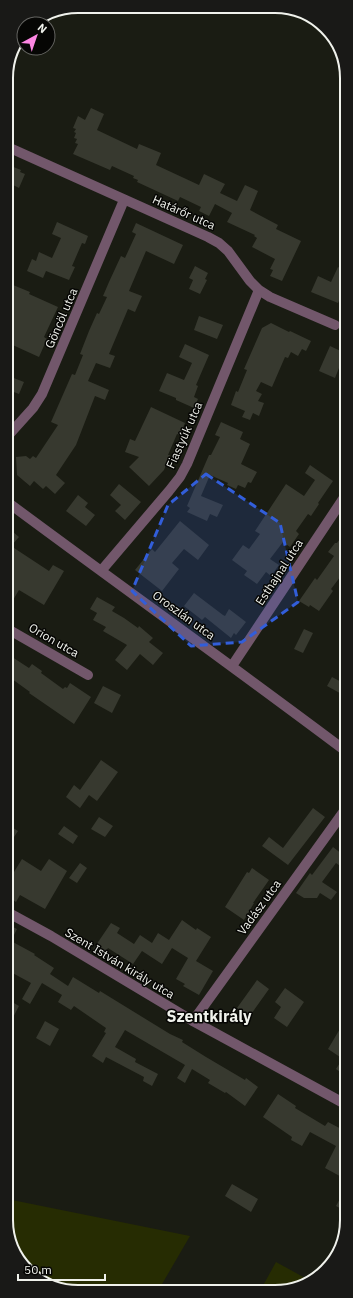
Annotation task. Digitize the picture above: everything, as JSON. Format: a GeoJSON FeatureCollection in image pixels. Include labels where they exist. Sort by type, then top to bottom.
{"type":"FeatureCollection","features":[{"type":"Feature","properties":{"kind":"street","name":"Határőr utca"},"geometry":{"type":"LineString","coordinates":[[13,149],[219,243],[228,251],[250,281],[259,290],[335,325]]}},
{"type":"Feature","properties":{"kind":"street","name":"Göncöl utca"},"geometry":{"type":"LineString","coordinates":[[13,430],[33,408],[42,394],[124,200]]}},
{"type":"Feature","properties":{"kind":"street","name":"Fiastyúk utca"},"geometry":{"type":"LineString","coordinates":[[101,571],[180,477],[187,464],[259,290]]}},
{"type":"Feature","properties":{"kind":"street","name":"Esthajnal utca"},"geometry":{"type":"LineString","coordinates":[[232,666],[340,502]]}},
{"type":"Feature","properties":{"kind":"street","name":"Oroszlán utca"},"geometry":{"type":"LineString","coordinates":[[13,506],[340,747]]}},
{"type":"Feature","properties":{"kind":"street","name":"Orion utca"},"geometry":{"type":"LineString","coordinates":[[13,632],[88,675]]}},
{"type":"Feature","properties":{"kind":"street","name":"Vadász utca"},"geometry":{"type":"LineString","coordinates":[[193,1022],[340,817]]}},
{"type":"Feature","properties":{"kind":"street","name":"Szent István király utca"},"geometry":{"type":"LineString","coordinates":[[13,916],[57,939],[193,1022],[340,1101]]}},
{"type":"Feature","properties":{"kind":"highlighted area"},"geometry":{"type":"Polygon","coordinates":[[[206,474],[280,523],[298,602],[242,642],[191,646],[132,591],[168,505],[206,474]]]}},
{"type":"Feature","properties":{"kind":"green space"},"geometry":{"type":"Polygon","coordinates":[[[13,1200],[190,1236],[161,1285],[66,1284],[53,1280],[35,1269],[24,1256],[15,1237],[13,1200]]]}},
{"type":"Feature","properties":{"kind":"green space"},"geometry":{"type":"Polygon","coordinates":[[[276,1262],[304,1277],[296,1282],[263,1285],[276,1262]]]}},
{"type":"Feature","properties":{"kind":"building"},"geometry":{"type":"Polygon","coordinates":[[[91,108],[104,114],[97,130],[137,149],[139,144],[161,153],[156,165],[199,185],[204,174],[225,184],[220,193],[237,201],[245,185],[258,191],[250,210],[278,225],[276,229],[301,241],[282,281],[270,276],[273,270],[270,269],[275,259],[252,247],[257,238],[254,236],[255,235],[227,222],[232,213],[215,204],[209,216],[199,211],[201,207],[180,197],[178,201],[137,182],[138,180],[133,178],[134,176],[112,166],[110,170],[73,154],[78,144],[75,143],[77,139],[74,138],[76,133],[74,132],[76,129],[73,128],[78,116],[85,120],[91,108]]]}},
{"type":"Feature","properties":{"kind":"building"},"geometry":{"type":"Polygon","coordinates":[[[13,167],[21,170],[20,172],[25,174],[19,188],[13,185],[13,167]]]}},
{"type":"Feature","properties":{"kind":"building"},"geometry":{"type":"Polygon","coordinates":[[[57,222],[88,236],[85,244],[82,243],[72,266],[75,267],[69,280],[46,271],[43,278],[27,271],[32,259],[36,261],[39,252],[52,258],[61,238],[52,234],[57,222]]]}},
{"type":"Feature","properties":{"kind":"building"},"geometry":{"type":"Polygon","coordinates":[[[136,223],[183,245],[174,264],[146,251],[129,291],[142,296],[135,312],[128,309],[109,354],[115,356],[110,368],[96,363],[88,381],[109,390],[105,400],[95,396],[76,445],[56,475],[65,483],[55,494],[46,486],[43,489],[34,481],[30,486],[17,475],[16,457],[26,456],[30,459],[33,456],[36,458],[58,425],[51,422],[72,374],[75,375],[83,355],[80,354],[89,331],[97,313],[99,314],[107,297],[103,296],[109,282],[121,256],[125,258],[136,234],[132,232],[136,223]]]}},
{"type":"Feature","properties":{"kind":"building"},"geometry":{"type":"Polygon","coordinates":[[[195,266],[208,273],[205,279],[207,280],[200,294],[189,289],[193,280],[189,278],[195,266]]]}},
{"type":"Feature","properties":{"kind":"building"},"geometry":{"type":"Polygon","coordinates":[[[338,267],[340,268],[340,298],[338,303],[311,292],[318,276],[331,282],[338,267]]]}},
{"type":"Feature","properties":{"kind":"building"},"geometry":{"type":"Polygon","coordinates":[[[13,285],[58,307],[44,337],[47,339],[39,357],[13,345],[13,285]]]}},
{"type":"Feature","properties":{"kind":"building"},"geometry":{"type":"Polygon","coordinates":[[[199,316],[223,325],[217,339],[194,330],[199,316]]]}},
{"type":"Feature","properties":{"kind":"building"},"geometry":{"type":"Polygon","coordinates":[[[271,323],[311,341],[306,351],[302,349],[298,356],[291,352],[288,358],[285,357],[272,387],[261,382],[256,391],[262,394],[258,401],[264,403],[259,416],[253,413],[250,420],[242,417],[245,411],[231,405],[236,391],[238,392],[247,370],[244,369],[262,328],[271,323]]]}},
{"type":"Feature","properties":{"kind":"building"},"geometry":{"type":"Polygon","coordinates":[[[185,344],[209,355],[196,385],[198,386],[194,397],[198,399],[194,408],[159,391],[167,373],[184,380],[192,363],[179,357],[185,344]]]}},
{"type":"Feature","properties":{"kind":"building"},"geometry":{"type":"Polygon","coordinates":[[[330,346],[340,351],[340,366],[335,378],[319,371],[330,346]]]}},
{"type":"Feature","properties":{"kind":"building"},"geometry":{"type":"Polygon","coordinates":[[[13,378],[24,382],[19,394],[13,392],[13,378]]]}},
{"type":"Feature","properties":{"kind":"building"},"geometry":{"type":"Polygon","coordinates":[[[151,407],[185,423],[180,435],[177,434],[168,455],[170,455],[164,470],[149,486],[129,467],[139,457],[125,452],[130,439],[135,441],[151,407]]]}},
{"type":"Feature","properties":{"kind":"building"},"geometry":{"type":"Polygon","coordinates":[[[221,422],[243,432],[240,439],[250,444],[241,464],[257,472],[251,483],[248,482],[245,488],[238,485],[236,489],[227,485],[228,483],[210,475],[201,496],[223,505],[217,517],[210,514],[207,521],[187,512],[190,508],[187,506],[209,455],[211,455],[220,437],[215,435],[221,422]]]}},
{"type":"Feature","properties":{"kind":"building"},"geometry":{"type":"Polygon","coordinates":[[[310,465],[333,481],[311,516],[308,514],[296,531],[299,534],[290,547],[283,542],[270,559],[279,565],[271,576],[266,572],[257,584],[244,575],[247,571],[232,560],[243,545],[249,549],[260,534],[255,531],[286,484],[304,496],[315,480],[305,473],[310,465]]]}},
{"type":"Feature","properties":{"kind":"building"},"geometry":{"type":"Polygon","coordinates":[[[119,484],[141,502],[125,520],[115,511],[121,505],[110,495],[119,484]]]}},
{"type":"Feature","properties":{"kind":"building"},"geometry":{"type":"Polygon","coordinates":[[[78,495],[88,503],[85,507],[95,515],[86,526],[66,511],[78,495]]]}},
{"type":"Feature","properties":{"kind":"building"},"geometry":{"type":"Polygon","coordinates":[[[180,521],[209,545],[198,560],[184,549],[172,563],[179,569],[162,591],[135,570],[152,549],[155,552],[180,521]]]}},
{"type":"Feature","properties":{"kind":"building"},"geometry":{"type":"Polygon","coordinates":[[[13,532],[19,537],[13,544],[13,532]]]}},
{"type":"Feature","properties":{"kind":"building"},"geometry":{"type":"Polygon","coordinates":[[[340,539],[340,577],[331,589],[333,591],[319,611],[310,605],[309,607],[299,601],[315,578],[317,580],[334,556],[328,552],[335,543],[337,543],[340,539]]]}},
{"type":"Feature","properties":{"kind":"building"},"geometry":{"type":"Polygon","coordinates":[[[13,547],[49,571],[53,565],[64,571],[44,605],[19,590],[13,600],[13,547]]]}},
{"type":"Feature","properties":{"kind":"building"},"geometry":{"type":"Polygon","coordinates":[[[194,593],[223,615],[225,616],[229,609],[246,622],[236,635],[234,633],[231,638],[205,617],[202,620],[184,606],[194,593]]]}},
{"type":"Feature","properties":{"kind":"building"},"geometry":{"type":"Polygon","coordinates":[[[97,597],[115,607],[112,611],[138,628],[139,626],[153,638],[149,642],[163,653],[153,665],[140,654],[127,670],[115,660],[127,645],[103,631],[106,627],[93,620],[97,613],[90,609],[97,597]]]}},
{"type":"Feature","properties":{"kind":"building"},"geometry":{"type":"Polygon","coordinates":[[[304,629],[313,633],[303,653],[294,649],[304,629]]]}},
{"type":"Feature","properties":{"kind":"building"},"geometry":{"type":"Polygon","coordinates":[[[13,658],[29,668],[32,664],[42,671],[41,673],[63,689],[65,687],[67,688],[70,683],[91,697],[74,724],[29,693],[30,692],[13,680],[13,658]]]}},
{"type":"Feature","properties":{"kind":"building"},"geometry":{"type":"Polygon","coordinates":[[[332,677],[340,681],[340,693],[327,686],[332,677]]]}},
{"type":"Feature","properties":{"kind":"building"},"geometry":{"type":"Polygon","coordinates":[[[103,686],[121,695],[112,713],[94,703],[103,686]]]}},
{"type":"Feature","properties":{"kind":"building"},"geometry":{"type":"Polygon","coordinates":[[[101,760],[118,772],[97,801],[89,795],[80,808],[66,797],[74,785],[80,790],[101,760]]]}},
{"type":"Feature","properties":{"kind":"building"},"geometry":{"type":"Polygon","coordinates":[[[313,808],[325,817],[288,865],[262,846],[269,837],[283,848],[313,808]]]}},
{"type":"Feature","properties":{"kind":"building"},"geometry":{"type":"Polygon","coordinates":[[[99,817],[113,826],[105,837],[91,829],[99,817]]]}},
{"type":"Feature","properties":{"kind":"building"},"geometry":{"type":"Polygon","coordinates":[[[64,826],[78,836],[73,844],[58,834],[64,826]]]}},
{"type":"Feature","properties":{"kind":"building"},"geometry":{"type":"Polygon","coordinates":[[[13,828],[18,831],[13,838],[13,828]]]}},
{"type":"Feature","properties":{"kind":"building"},"geometry":{"type":"Polygon","coordinates":[[[333,847],[340,852],[340,866],[336,863],[322,882],[337,892],[331,900],[320,893],[317,898],[304,898],[296,893],[310,873],[312,875],[333,847]]]}},
{"type":"Feature","properties":{"kind":"building"},"geometry":{"type":"Polygon","coordinates":[[[22,859],[41,871],[49,859],[67,871],[45,909],[20,895],[16,902],[13,900],[13,874],[22,859]]]}},
{"type":"Feature","properties":{"kind":"building"},"geometry":{"type":"Polygon","coordinates":[[[80,863],[87,868],[77,883],[69,878],[80,863]]]}},
{"type":"Feature","properties":{"kind":"building"},"geometry":{"type":"Polygon","coordinates":[[[252,868],[269,880],[253,903],[244,920],[225,907],[247,872],[249,873],[252,868]]]}},
{"type":"Feature","properties":{"kind":"building"},"geometry":{"type":"Polygon","coordinates":[[[182,920],[196,930],[197,928],[211,937],[196,961],[213,971],[199,995],[183,986],[185,984],[176,979],[188,958],[172,948],[162,964],[142,951],[133,964],[108,948],[102,958],[92,951],[111,923],[120,928],[117,933],[134,944],[140,935],[152,943],[158,933],[169,940],[182,920]]]}},
{"type":"Feature","properties":{"kind":"building"},"geometry":{"type":"Polygon","coordinates":[[[13,927],[17,929],[13,937],[13,927]]]}},
{"type":"Feature","properties":{"kind":"building"},"geometry":{"type":"Polygon","coordinates":[[[13,942],[35,954],[34,955],[54,968],[50,974],[68,986],[73,977],[99,993],[100,991],[170,1034],[183,1040],[182,1042],[206,1057],[245,1080],[246,1078],[258,1087],[245,1106],[226,1092],[225,1093],[208,1083],[210,1080],[192,1069],[185,1083],[177,1078],[185,1065],[125,1030],[115,1047],[136,1059],[135,1062],[158,1074],[152,1086],[143,1081],[144,1077],[106,1057],[103,1063],[92,1056],[106,1033],[104,1032],[106,1028],[74,1006],[71,1010],[58,1002],[62,995],[42,983],[30,1004],[22,999],[31,983],[13,973],[13,942]]]}},
{"type":"Feature","properties":{"kind":"building"},"geometry":{"type":"Polygon","coordinates":[[[257,980],[269,989],[249,1017],[237,1008],[257,980]]]}},
{"type":"Feature","properties":{"kind":"building"},"geometry":{"type":"Polygon","coordinates":[[[285,988],[304,1002],[287,1027],[274,1018],[281,1007],[275,1002],[285,988]]]}},
{"type":"Feature","properties":{"kind":"building"},"geometry":{"type":"Polygon","coordinates":[[[13,1002],[19,1006],[13,1018],[13,1002]]]}},
{"type":"Feature","properties":{"kind":"building"},"geometry":{"type":"Polygon","coordinates":[[[45,1021],[59,1029],[50,1046],[36,1038],[45,1021]]]}},
{"type":"Feature","properties":{"kind":"building"},"geometry":{"type":"Polygon","coordinates":[[[340,1029],[340,1057],[328,1049],[340,1029]]]}},
{"type":"Feature","properties":{"kind":"building"},"geometry":{"type":"Polygon","coordinates":[[[340,1063],[340,1072],[336,1069],[340,1063]]]}},
{"type":"Feature","properties":{"kind":"building"},"geometry":{"type":"Polygon","coordinates":[[[278,1094],[296,1106],[295,1108],[325,1126],[328,1122],[340,1128],[340,1176],[325,1168],[336,1146],[310,1132],[302,1146],[291,1140],[292,1137],[263,1117],[278,1094]]]}},
{"type":"Feature","properties":{"kind":"building"},"geometry":{"type":"Polygon","coordinates":[[[232,1184],[258,1199],[251,1212],[225,1196],[232,1184]]]}},
{"type":"Feature","properties":{"kind":"building"},"geometry":{"type":"Polygon","coordinates":[[[340,1199],[340,1208],[336,1206],[340,1199]]]}},
{"type":"Feature","properties":{"kind":"district","name":"Szentkirály"},"geometry":{"type":"Point","coordinates":[209,1016]}}]}
